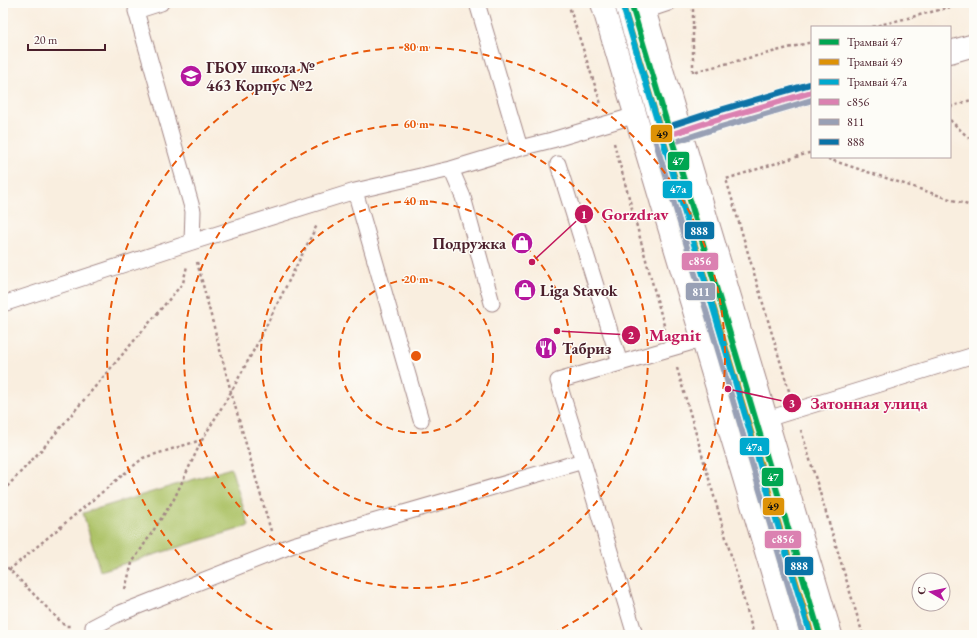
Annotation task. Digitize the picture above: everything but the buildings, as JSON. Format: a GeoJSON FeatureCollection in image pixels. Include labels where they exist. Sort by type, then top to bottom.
{"type":"FeatureCollection","features":[{"type":"Feature","properties":{"kind":"street"},"geometry":{"type":"LineString","coordinates":[[602,3],[636,115],[662,137],[767,419],[831,635]]}},
{"type":"Feature","properties":{"kind":"street"},"geometry":{"type":"LineString","coordinates":[[644,7],[662,137],[703,338],[791,635]]}},
{"type":"Feature","properties":{"kind":"street"},"geometry":{"type":"LineString","coordinates":[[951,52],[974,46]]}},
{"type":"Feature","properties":{"kind":"street"},"geometry":{"type":"LineString","coordinates":[[662,137],[811,92]]}},
{"type":"Feature","properties":{"kind":"lane"},"geometry":{"type":"LineString","coordinates":[[161,3],[136,11],[193,211],[192,242]]}},
{"type":"Feature","properties":{"kind":"lane"},"geometry":{"type":"LineString","coordinates":[[477,3],[520,148]]}},
{"type":"Feature","properties":{"kind":"lane"},"geometry":{"type":"LineString","coordinates":[[622,3],[811,635]]}},
{"type":"Feature","properties":{"kind":"lane"},"geometry":{"type":"LineString","coordinates":[[644,7],[669,3]]}},
{"type":"Feature","properties":{"kind":"lane"},"geometry":{"type":"LineString","coordinates":[[3,304],[192,242],[355,191],[451,169],[636,115]]}},
{"type":"Feature","properties":{"kind":"lane"},"geometry":{"type":"LineString","coordinates":[[558,164],[620,363]]}},
{"type":"Feature","properties":{"kind":"lane"},"geometry":{"type":"LineString","coordinates":[[451,169],[463,197],[492,303]]}},
{"type":"Feature","properties":{"kind":"lane"},"geometry":{"type":"LineString","coordinates":[[355,191],[421,420]]}},
{"type":"Feature","properties":{"kind":"lane"},"geometry":{"type":"LineString","coordinates":[[635,635],[558,381],[703,338]]}},
{"type":"Feature","properties":{"kind":"lane"},"geometry":{"type":"LineString","coordinates":[[767,419],[974,355]]}},
{"type":"Feature","properties":{"kind":"lane"},"geometry":{"type":"LineString","coordinates":[[93,631],[118,614],[293,545],[583,461]]}},
{"type":"Feature","properties":{"kind":"path"},"geometry":{"type":"LineString","coordinates":[[568,3],[608,124],[754,635]]}},
{"type":"Feature","properties":{"kind":"path"},"geometry":{"type":"LineString","coordinates":[[693,3],[693,72],[811,42]]}},
{"type":"Feature","properties":{"kind":"path"},"geometry":{"type":"LineString","coordinates":[[876,26],[967,3]]}},
{"type":"Feature","properties":{"kind":"path"},"geometry":{"type":"LineString","coordinates":[[951,107],[974,99]]}},
{"type":"Feature","properties":{"kind":"path"},"geometry":{"type":"LineString","coordinates":[[951,121],[974,143]]}},
{"type":"Feature","properties":{"kind":"path"},"geometry":{"type":"LineString","coordinates":[[726,179],[811,153]]}},
{"type":"Feature","properties":{"kind":"path"},"geometry":{"type":"LineString","coordinates":[[825,158],[974,207]]}},
{"type":"Feature","properties":{"kind":"path"},"geometry":{"type":"LineString","coordinates":[[118,614],[132,563],[174,499],[202,440],[231,392],[330,199]]}},
{"type":"Feature","properties":{"kind":"path"},"geometry":{"type":"LineString","coordinates":[[192,242],[231,392],[277,551]]}},
{"type":"Feature","properties":{"kind":"path"},"geometry":{"type":"LineString","coordinates":[[3,491],[44,447],[183,283],[192,242]]}},
{"type":"Feature","properties":{"kind":"path"},"geometry":{"type":"LineString","coordinates":[[9,570],[143,458],[202,440]]}},
{"type":"Feature","properties":{"kind":"path"},"geometry":{"type":"LineString","coordinates":[[3,564],[65,626],[93,631]]}},
{"type":"Feature","properties":{"kind":"green space"},"geometry":{"type":"Polygon","coordinates":[[[231,468],[249,526],[100,571],[83,513],[231,468]]]}},
{"type":"Feature","properties":{"kind":"tram line","name":"47а"},"geometry":{"type":"LineString","coordinates":[[622,3],[810,633]]}},
{"type":"Feature","properties":{"kind":"tram line","name":"47"},"geometry":{"type":"LineString","coordinates":[[631,3],[820,635]]}},
{"type":"Feature","properties":{"kind":"tram line","name":"49"},"geometry":{"type":"LineString","coordinates":[[623,5],[812,635]]}},
{"type":"Feature","properties":{"kind":"transit line","name":"888"},"geometry":{"type":"LineString","coordinates":[[661,129],[810,84]]}},
{"type":"Feature","properties":{"kind":"transit line","name":"с856"},"geometry":{"type":"LineString","coordinates":[[663,137],[811,92]]}},
{"type":"Feature","properties":{"kind":"transit line","name":"811"},"geometry":{"type":"LineString","coordinates":[[665,145],[811,100]]}},
{"type":"Feature","properties":{"kind":"transit line","name":"888"},"geometry":{"type":"LineString","coordinates":[[671,135],[819,633]]}},
{"type":"Feature","properties":{"kind":"transit line","name":"с856"},"geometry":{"type":"LineString","coordinates":[[663,137],[811,635]]}},
{"type":"Feature","properties":{"kind":"transit line","name":"811"},"geometry":{"type":"LineString","coordinates":[[655,139],[803,635]]}},
{"type":"Feature","properties":{"kind":"place","name":"ГБОУ школа № 463 Корпус №2"},"geometry":{"type":"Point","coordinates":[191,76]}},
{"type":"Feature","properties":{"kind":"place","name":"Подружка"},"geometry":{"type":"Point","coordinates":[522,243]}},
{"type":"Feature","properties":{"kind":"place","name":"Gorzdrav"},"geometry":{"type":"Point","coordinates":[532,262]}},
{"type":"Feature","properties":{"kind":"place","name":"Liga Stavok"},"geometry":{"type":"Point","coordinates":[525,290]}},
{"type":"Feature","properties":{"kind":"place","name":"Magnit"},"geometry":{"type":"Point","coordinates":[557,331]}},
{"type":"Feature","properties":{"kind":"place","name":"Табриз"},"geometry":{"type":"Point","coordinates":[546,348]}},
{"type":"Feature","properties":{"kind":"place","name":"Затонная улица"},"geometry":{"type":"Point","coordinates":[728,389]}}]}
